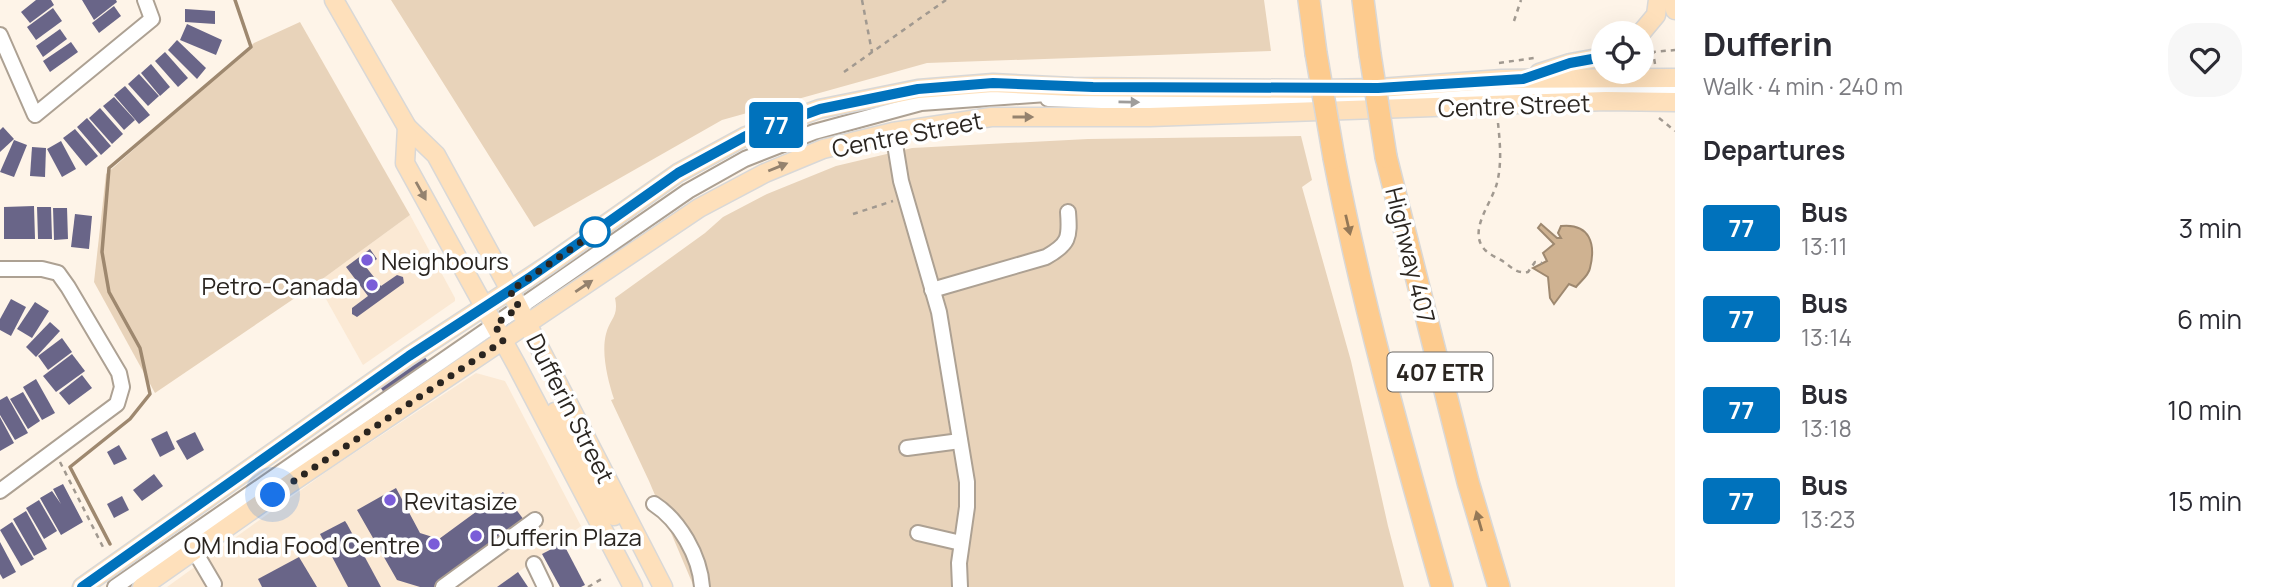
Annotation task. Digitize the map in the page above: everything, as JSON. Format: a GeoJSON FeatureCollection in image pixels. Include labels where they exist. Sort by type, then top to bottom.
{"type":"FeatureCollection","features":[{"type":"Feature","properties":{"kind":"highway","name":"407 ETR"},"geometry":{"type":"LineString","coordinates":[[1309,0],[1316,54],[1347,222],[1396,421],[1442,587]]}},
{"type":"Feature","properties":{"kind":"highway","name":"Highway 407"},"geometry":{"type":"LineString","coordinates":[[1363,0],[1386,156],[1468,482],[1499,587]]}},
{"type":"Feature","properties":{"kind":"main road","name":"Dufferin Street"},"geometry":{"type":"LineString","coordinates":[[334,0],[407,127],[436,155],[528,324],[661,587]]}},
{"type":"Feature","properties":{"kind":"main road"},"geometry":{"type":"LineString","coordinates":[[1651,21],[1656,15],[1658,0]]}},
{"type":"Feature","properties":{"kind":"main road"},"geometry":{"type":"LineString","coordinates":[[1673,0],[1675,10]]}},
{"type":"Feature","properties":{"kind":"main road"},"geometry":{"type":"LineString","coordinates":[[1523,79],[1570,63],[1591,59]]}},
{"type":"Feature","properties":{"kind":"main road","name":"Centre Street"},"geometry":{"type":"LineString","coordinates":[[82,587],[398,364],[510,291],[678,173],[746,136],[820,109],[918,89],[993,83],[1113,87],[1378,88],[1523,79],[1675,78]]}},
{"type":"Feature","properties":{"kind":"main road","name":"Centre Street"},"geometry":{"type":"LineString","coordinates":[[142,587],[503,334],[528,324],[699,208],[765,173],[823,149],[893,132],[991,117],[1150,117],[1592,102],[1675,102]]}},
{"type":"Feature","properties":{"kind":"main road","name":"Dufferin Street"},"geometry":{"type":"LineString","coordinates":[[407,127],[405,163],[485,307],[503,334],[633,587]]}},
{"type":"Feature","properties":{"kind":"main road"},"geometry":{"type":"LineString","coordinates":[[451,329],[482,321],[503,334],[527,360],[632,548],[661,587]]}},
{"type":"Feature","properties":{"kind":"street"},"geometry":{"type":"LineString","coordinates":[[0,35],[35,115],[152,19],[145,0]]}},
{"type":"Feature","properties":{"kind":"street"},"geometry":{"type":"LineString","coordinates":[[115,587],[503,334],[519,307],[688,191],[745,159],[814,132],[921,103],[1012,98],[1113,87]]}},
{"type":"Feature","properties":{"kind":"street"},"geometry":{"type":"LineString","coordinates":[[1012,98],[1129,102],[1266,102],[1675,87]]}},
{"type":"Feature","properties":{"kind":"street"},"geometry":{"type":"LineString","coordinates":[[893,132],[906,197],[939,312],[967,482],[967,507],[959,563],[960,587]]}},
{"type":"Feature","properties":{"kind":"street"},"geometry":{"type":"LineString","coordinates":[[932,290],[1046,257],[1062,248],[1069,229],[1068,212]]}},
{"type":"Feature","properties":{"kind":"street"},"geometry":{"type":"LineString","coordinates":[[0,269],[42,269],[58,273],[119,373],[122,387],[117,404],[0,491]]}},
{"type":"Feature","properties":{"kind":"street"},"geometry":{"type":"LineString","coordinates":[[906,449],[960,441]]}},
{"type":"Feature","properties":{"kind":"street"},"geometry":{"type":"LineString","coordinates":[[654,504],[667,512],[684,536],[698,567],[702,587]]}},
{"type":"Feature","properties":{"kind":"street"},"geometry":{"type":"LineString","coordinates":[[443,587],[535,520]]}},
{"type":"Feature","properties":{"kind":"street"},"geometry":{"type":"LineString","coordinates":[[918,533],[961,543]]}},
{"type":"Feature","properties":{"kind":"street"},"geometry":{"type":"LineString","coordinates":[[194,550],[214,584]]}},
{"type":"Feature","properties":{"kind":"street"},"geometry":{"type":"LineString","coordinates":[[534,564],[545,587]]}},
{"type":"Feature","properties":{"kind":"path"},"geometry":{"type":"LineString","coordinates":[[862,0],[872,52]]}},
{"type":"Feature","properties":{"kind":"path"},"geometry":{"type":"LineString","coordinates":[[844,72],[946,0]]}},
{"type":"Feature","properties":{"kind":"path"},"geometry":{"type":"LineString","coordinates":[[1514,21],[1521,0]]}},
{"type":"Feature","properties":{"kind":"path"},"geometry":{"type":"LineString","coordinates":[[1654,52],[1675,50]]}},
{"type":"Feature","properties":{"kind":"path"},"geometry":{"type":"LineString","coordinates":[[1653,113],[1675,131]]}},
{"type":"Feature","properties":{"kind":"path"},"geometry":{"type":"LineString","coordinates":[[1508,119],[1496,121],[1499,173],[1493,197],[1480,223],[1479,239],[1485,250],[1513,270],[1528,272],[1535,262],[1542,264]]}},
{"type":"Feature","properties":{"kind":"path"},"geometry":{"type":"LineString","coordinates":[[853,214],[906,197]]}},
{"type":"Feature","properties":{"kind":"path"},"geometry":{"type":"LineString","coordinates":[[54,450],[104,550]]}},
{"type":"Feature","properties":{"kind":"path"},"geometry":{"type":"LineString","coordinates":[[588,587],[605,577]]}},
{"type":"Feature","properties":{"kind":"shaded area"},"geometry":{"type":"Polygon","coordinates":[[[391,0],[1264,0],[1271,51],[927,63],[722,120],[534,227],[391,0]]]}},
{"type":"Feature","properties":{"kind":"shaded area"},"geometry":{"type":"Polygon","coordinates":[[[300,22],[410,215],[317,283],[155,393],[94,282],[106,174],[254,43],[300,22]]]}},
{"type":"Feature","properties":{"kind":"shaded area"},"geometry":{"type":"Polygon","coordinates":[[[1301,136],[1312,180],[1302,187],[1351,361],[1404,587],[694,587],[611,400],[614,399],[604,350],[608,329],[615,314],[615,298],[723,217],[767,194],[836,166],[912,148],[1088,139],[1301,136]]]}},
{"type":"Feature","properties":{"kind":"shaded area"},"geometry":{"type":"Polygon","coordinates":[[[410,215],[455,301],[363,365],[317,283],[410,215]]]}},
{"type":"Feature","properties":{"kind":"shaded area"},"geometry":{"type":"Polygon","coordinates":[[[1541,224],[1557,238],[1561,238],[1558,233],[1561,226],[1579,228],[1589,237],[1591,243],[1592,259],[1588,273],[1576,287],[1569,284],[1554,304],[1550,298],[1548,277],[1533,268],[1547,261],[1543,253],[1554,244],[1538,228],[1541,224]]]}},
{"type":"Feature","properties":{"kind":"shaded area"},"geometry":{"type":"Polygon","coordinates":[[[476,373],[505,381],[581,526],[498,587],[167,587],[330,469],[476,373]]]}},
{"type":"Feature","properties":{"kind":"building"},"geometry":{"type":"Polygon","coordinates":[[[36,0],[51,0],[54,5],[30,23],[21,12],[36,0]]]}},
{"type":"Feature","properties":{"kind":"building"},"geometry":{"type":"Polygon","coordinates":[[[82,0],[116,0],[117,2],[94,20],[82,0]]]}},
{"type":"Feature","properties":{"kind":"building"},"geometry":{"type":"Polygon","coordinates":[[[114,6],[121,16],[99,33],[92,23],[114,6]]]}},
{"type":"Feature","properties":{"kind":"building"},"geometry":{"type":"Polygon","coordinates":[[[53,8],[62,21],[36,40],[27,27],[53,8]]]}},
{"type":"Feature","properties":{"kind":"building"},"geometry":{"type":"Polygon","coordinates":[[[185,9],[215,11],[215,24],[185,22],[185,9]]]}},
{"type":"Feature","properties":{"kind":"building"},"geometry":{"type":"Polygon","coordinates":[[[187,24],[222,40],[216,55],[180,40],[187,24]]]}},
{"type":"Feature","properties":{"kind":"building"},"geometry":{"type":"Polygon","coordinates":[[[60,29],[67,39],[43,57],[36,46],[60,29]]]}},
{"type":"Feature","properties":{"kind":"building"},"geometry":{"type":"Polygon","coordinates":[[[177,40],[206,68],[197,79],[168,50],[177,40]]]}},
{"type":"Feature","properties":{"kind":"building"},"geometry":{"type":"Polygon","coordinates":[[[71,42],[78,52],[50,72],[43,61],[71,42]]]}},
{"type":"Feature","properties":{"kind":"building"},"geometry":{"type":"Polygon","coordinates":[[[165,52],[188,78],[178,87],[155,61],[165,52]]]}},
{"type":"Feature","properties":{"kind":"building"},"geometry":{"type":"Polygon","coordinates":[[[151,64],[170,87],[160,96],[141,73],[151,64]]]}},
{"type":"Feature","properties":{"kind":"building"},"geometry":{"type":"Polygon","coordinates":[[[139,74],[159,96],[148,106],[128,84],[139,74]]]}},
{"type":"Feature","properties":{"kind":"building"},"geometry":{"type":"Polygon","coordinates":[[[125,86],[150,115],[139,124],[114,95],[125,86]]]}},
{"type":"Feature","properties":{"kind":"building"},"geometry":{"type":"Polygon","coordinates":[[[114,97],[135,120],[124,130],[103,106],[114,97]]]}},
{"type":"Feature","properties":{"kind":"building"},"geometry":{"type":"Polygon","coordinates":[[[100,108],[123,134],[112,144],[89,118],[100,108]]]}},
{"type":"Feature","properties":{"kind":"building"},"geometry":{"type":"Polygon","coordinates":[[[87,118],[111,146],[101,155],[77,127],[87,118]]]}},
{"type":"Feature","properties":{"kind":"building"},"geometry":{"type":"Polygon","coordinates":[[[3,127],[14,139],[0,152],[0,130],[3,127]]]}},
{"type":"Feature","properties":{"kind":"building"},"geometry":{"type":"Polygon","coordinates":[[[75,129],[98,156],[86,166],[63,138],[75,129]]]}},
{"type":"Feature","properties":{"kind":"building"},"geometry":{"type":"Polygon","coordinates":[[[14,140],[27,145],[14,177],[0,172],[14,140]]]}},
{"type":"Feature","properties":{"kind":"building"},"geometry":{"type":"Polygon","coordinates":[[[61,141],[76,169],[62,177],[47,149],[61,141]]]}},
{"type":"Feature","properties":{"kind":"building"},"geometry":{"type":"Polygon","coordinates":[[[32,147],[46,148],[45,177],[30,176],[32,147]]]}},
{"type":"Feature","properties":{"kind":"building"},"geometry":{"type":"Polygon","coordinates":[[[34,206],[35,239],[4,239],[4,207],[34,206]]]}},
{"type":"Feature","properties":{"kind":"building"},"geometry":{"type":"Polygon","coordinates":[[[37,207],[51,207],[52,239],[38,239],[37,207]]]}},
{"type":"Feature","properties":{"kind":"building"},"geometry":{"type":"Polygon","coordinates":[[[53,208],[67,208],[68,239],[54,240],[53,208]]]}},
{"type":"Feature","properties":{"kind":"building"},"geometry":{"type":"Polygon","coordinates":[[[75,214],[92,216],[89,249],[71,247],[75,214]]]}},
{"type":"Feature","properties":{"kind":"building"},"geometry":{"type":"Polygon","coordinates":[[[628,234],[633,242],[593,272],[587,264],[628,234]]]}},
{"type":"Feature","properties":{"kind":"building"},"geometry":{"type":"Polygon","coordinates":[[[370,249],[377,259],[366,267],[381,286],[397,275],[403,277],[404,283],[357,317],[352,314],[352,308],[368,296],[346,267],[370,249]]]}},
{"type":"Feature","properties":{"kind":"building"},"geometry":{"type":"Polygon","coordinates":[[[11,299],[26,307],[11,336],[0,330],[0,319],[11,299]]]}},
{"type":"Feature","properties":{"kind":"building"},"geometry":{"type":"Polygon","coordinates":[[[35,302],[49,311],[32,338],[17,329],[35,302]]]}},
{"type":"Feature","properties":{"kind":"building"},"geometry":{"type":"Polygon","coordinates":[[[50,322],[60,331],[36,357],[26,347],[50,322]]]}},
{"type":"Feature","properties":{"kind":"building"},"geometry":{"type":"Polygon","coordinates":[[[62,338],[72,352],[48,370],[38,356],[62,338]]]}},
{"type":"Feature","properties":{"kind":"building"},"geometry":{"type":"Polygon","coordinates":[[[72,354],[85,371],[56,392],[43,376],[72,354]]]}},
{"type":"Feature","properties":{"kind":"building"},"geometry":{"type":"Polygon","coordinates":[[[424,356],[429,363],[385,394],[380,387],[424,356]]]}},
{"type":"Feature","properties":{"kind":"building"},"geometry":{"type":"Polygon","coordinates":[[[82,375],[92,388],[69,405],[59,393],[82,375]]]}},
{"type":"Feature","properties":{"kind":"building"},"geometry":{"type":"Polygon","coordinates":[[[36,379],[55,413],[42,420],[23,387],[36,379]]]}},
{"type":"Feature","properties":{"kind":"building"},"geometry":{"type":"Polygon","coordinates":[[[23,392],[40,421],[28,429],[10,399],[23,392]]]}},
{"type":"Feature","properties":{"kind":"building"},"geometry":{"type":"Polygon","coordinates":[[[7,396],[28,433],[15,440],[0,415],[0,400],[7,396]]]}},
{"type":"Feature","properties":{"kind":"building"},"geometry":{"type":"Polygon","coordinates":[[[0,417],[14,443],[0,451],[0,417]]]}},
{"type":"Feature","properties":{"kind":"building"},"geometry":{"type":"Polygon","coordinates":[[[167,431],[175,449],[160,457],[151,439],[167,431]]]}},
{"type":"Feature","properties":{"kind":"building"},"geometry":{"type":"Polygon","coordinates":[[[195,432],[204,450],[187,460],[176,441],[195,432]]]}},
{"type":"Feature","properties":{"kind":"building"},"geometry":{"type":"Polygon","coordinates":[[[119,445],[127,459],[114,465],[107,452],[119,445]]]}},
{"type":"Feature","properties":{"kind":"building"},"geometry":{"type":"Polygon","coordinates":[[[154,474],[163,486],[142,501],[133,490],[154,474]]]}},
{"type":"Feature","properties":{"kind":"building"},"geometry":{"type":"Polygon","coordinates":[[[63,484],[83,522],[61,535],[40,498],[52,491],[61,504],[53,489],[63,484]]]}},
{"type":"Feature","properties":{"kind":"building","name":"Dufferin Plaza"},"geometry":{"type":"Polygon","coordinates":[[[396,488],[420,533],[439,539],[503,492],[527,524],[439,587],[420,587],[397,580],[357,510],[396,488]]]}},
{"type":"Feature","properties":{"kind":"building"},"geometry":{"type":"Polygon","coordinates":[[[122,496],[129,510],[114,518],[107,504],[122,496]]]}},
{"type":"Feature","properties":{"kind":"building"},"geometry":{"type":"Polygon","coordinates":[[[39,500],[57,531],[44,539],[26,508],[39,500]]]}},
{"type":"Feature","properties":{"kind":"building"},"geometry":{"type":"Polygon","coordinates":[[[26,511],[47,549],[34,556],[13,519],[26,511]]]}},
{"type":"Feature","properties":{"kind":"building"},"geometry":{"type":"Polygon","coordinates":[[[345,521],[381,587],[348,587],[320,534],[345,521]]]}},
{"type":"Feature","properties":{"kind":"building"},"geometry":{"type":"Polygon","coordinates":[[[12,522],[34,559],[21,566],[0,530],[12,522]]]}},
{"type":"Feature","properties":{"kind":"building"},"geometry":{"type":"Polygon","coordinates":[[[0,542],[16,572],[3,579],[0,574],[0,542]]]}},
{"type":"Feature","properties":{"kind":"building"},"geometry":{"type":"Polygon","coordinates":[[[563,543],[585,585],[581,587],[560,587],[542,554],[563,543]]]}},
{"type":"Feature","properties":{"kind":"building"},"geometry":{"type":"Polygon","coordinates":[[[299,557],[317,587],[262,587],[258,579],[299,557]]]}},
{"type":"Feature","properties":{"kind":"building"},"geometry":{"type":"Polygon","coordinates":[[[518,572],[528,587],[497,587],[518,572]]]}},
{"type":"Feature","properties":{"kind":"waterway"},"geometry":{"type":"LineString","coordinates":[[110,544],[70,467],[130,419],[150,394],[140,348],[109,292],[102,252],[109,168],[251,47],[235,0]]}},
{"type":"Feature","properties":{"kind":"bus line","name":"77"},"geometry":{"type":"LineString","coordinates":[[82,587],[409,356],[529,278],[678,173],[746,136],[820,109],[918,89],[993,83],[1093,87],[1316,89],[1523,79],[1570,63],[1591,59]]}},
{"type":"Feature","properties":{"kind":"place","name":"Neighbours"},"geometry":{"type":"Point","coordinates":[367,260]}},
{"type":"Feature","properties":{"kind":"place","name":"Petro-Canada"},"geometry":{"type":"Point","coordinates":[372,285]}},
{"type":"Feature","properties":{"kind":"place","name":"Revitasize"},"geometry":{"type":"Point","coordinates":[390,500]}},
{"type":"Feature","properties":{"kind":"place","name":"Dufferin Plaza"},"geometry":{"type":"Point","coordinates":[476,536]}},
{"type":"Feature","properties":{"kind":"place","name":"OM India Food Centre"},"geometry":{"type":"Point","coordinates":[434,544]}},
{"type":"Feature","properties":{"kind":"route"},"geometry":{"type":"LineString","coordinates":[[273,495],[503,341],[495,325],[519,307],[510,291],[597,231],[595,232]]}}]}
